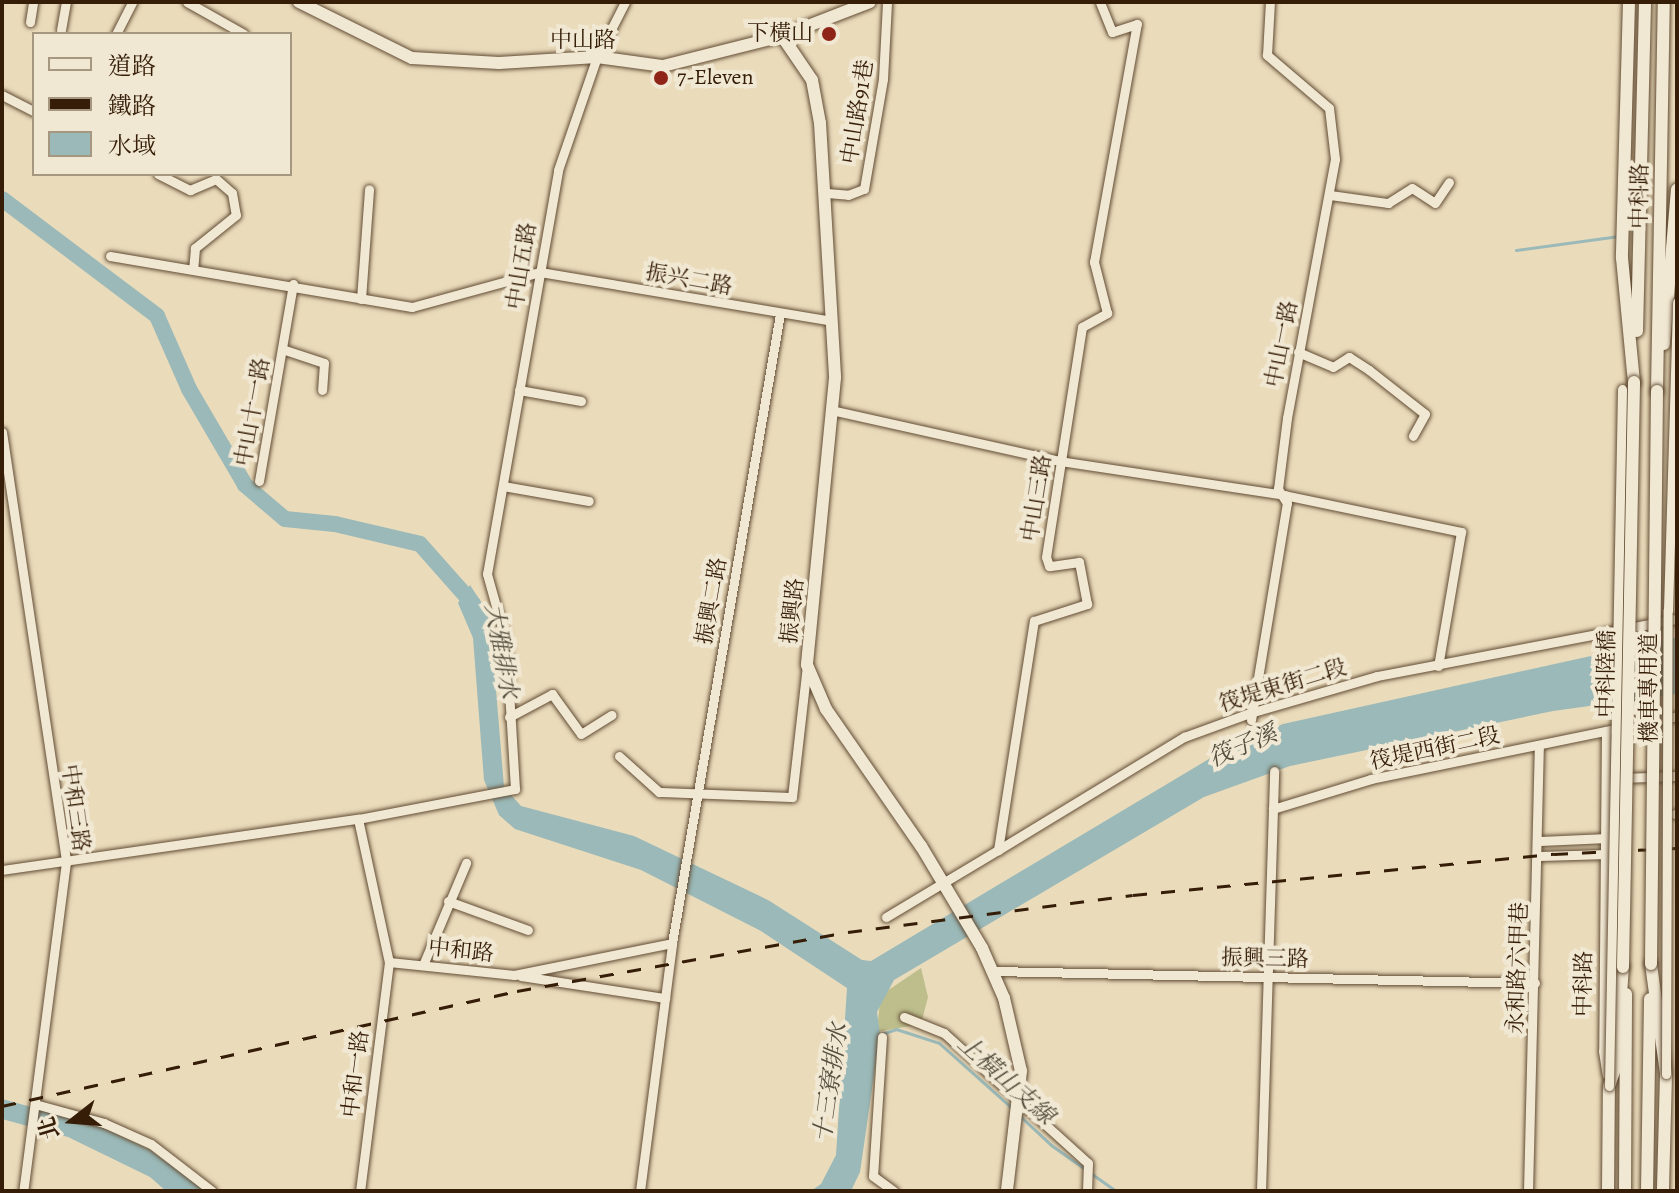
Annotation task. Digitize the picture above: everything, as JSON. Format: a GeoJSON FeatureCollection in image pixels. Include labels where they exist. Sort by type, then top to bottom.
{"type":"FeatureCollection","features":[{"type":"Feature","properties":{"kind":"street"},"geometry":{"type":"LineString","coordinates":[[30,22],[33,2]]}},
{"type":"Feature","properties":{"kind":"street"},"geometry":{"type":"LineString","coordinates":[[61,30],[66,2]]}},
{"type":"Feature","properties":{"kind":"street"},"geometry":{"type":"LineString","coordinates":[[117,32],[132,2]]}},
{"type":"Feature","properties":{"kind":"street"},"geometry":{"type":"LineString","coordinates":[[187,2],[240,32]]}},
{"type":"Feature","properties":{"kind":"street","name":"中山路"},"geometry":{"type":"LineString","coordinates":[[299,2],[412,58],[499,63],[597,57],[663,66],[782,36],[870,2]]}},
{"type":"Feature","properties":{"kind":"street","name":"中山五路"},"geometry":{"type":"LineString","coordinates":[[358,819],[515,789],[506,642],[487,574],[558,170],[597,57],[625,2]]}},
{"type":"Feature","properties":{"kind":"street","name":"中山路91巷"},"geometry":{"type":"LineString","coordinates":[[827,193],[848,195],[864,189],[883,79],[887,2]]}},
{"type":"Feature","properties":{"kind":"street","name":"中山三路"},"geometry":{"type":"LineString","coordinates":[[998,850],[1034,621],[1087,604],[1079,562],[1049,566],[1046,557],[1082,327],[1107,313],[1094,262],[1137,24],[1112,32],[1100,2]]}},
{"type":"Feature","properties":{"kind":"street","name":"中山一路"},"geometry":{"type":"LineString","coordinates":[[1251,716],[1287,503],[1278,489],[1298,352],[1335,159],[1332,112],[1267,55],[1270,2]]}},
{"type":"Feature","properties":{"kind":"street","name":"中科路"},"geometry":{"type":"LineString","coordinates":[[1629,2],[1622,258],[1634,382]]}},
{"type":"Feature","properties":{"kind":"street","name":"中科路"},"geometry":{"type":"LineString","coordinates":[[1634,382],[1641,232],[1645,2]]}},
{"type":"Feature","properties":{"kind":"street","name":"中科路"},"geometry":{"type":"LineString","coordinates":[[1657,391],[1664,2]]}},
{"type":"Feature","properties":{"kind":"street","name":"振興路"},"geometry":{"type":"LineString","coordinates":[[782,36],[812,80],[827,193],[836,411],[807,665],[826,709],[944,884],[994,971],[1018,1049],[1020,1105],[1007,1191]]}},
{"type":"Feature","properties":{"kind":"street"},"geometry":{"type":"LineString","coordinates":[[2,95],[32,110]]}},
{"type":"Feature","properties":{"kind":"street"},"geometry":{"type":"LineString","coordinates":[[162,176],[190,190],[216,179],[232,193],[236,215],[195,248],[193,269]]}},
{"type":"Feature","properties":{"kind":"street"},"geometry":{"type":"LineString","coordinates":[[1330,195],[1388,203],[1417,189],[1435,203],[1449,182]]}},
{"type":"Feature","properties":{"kind":"street"},"geometry":{"type":"LineString","coordinates":[[361,299],[369,189]]}},
{"type":"Feature","properties":{"kind":"street"},"geometry":{"type":"LineString","coordinates":[[1647,1191],[1657,391],[1677,190]]}},
{"type":"Feature","properties":{"kind":"street"},"geometry":{"type":"LineString","coordinates":[[110,256],[293,284],[412,307],[540,272]]}},
{"type":"Feature","properties":{"kind":"street","name":"振兴二路"},"geometry":{"type":"LineString","coordinates":[[540,272],[832,321]]}},
{"type":"Feature","properties":{"kind":"street","name":"中山十一路"},"geometry":{"type":"LineString","coordinates":[[259,481],[293,284]]}},
{"type":"Feature","properties":{"kind":"street","name":"機車專用道"},"geometry":{"type":"LineString","coordinates":[[1666,1074],[1668,610],[1677,302]]}},
{"type":"Feature","properties":{"kind":"street","name":"振興二路"},"geometry":{"type":"LineString","coordinates":[[672,943],[780,314]]}},
{"type":"Feature","properties":{"kind":"street","name":"中山十一路"},"geometry":{"type":"LineString","coordinates":[[282,349],[324,363],[322,390]]}},
{"type":"Feature","properties":{"kind":"street"},"geometry":{"type":"LineString","coordinates":[[1298,352],[1333,367],[1349,357],[1369,370],[1425,414],[1413,436]]}},
{"type":"Feature","properties":{"kind":"street","name":"中科陸橋"},"geometry":{"type":"LineString","coordinates":[[1623,967],[1634,382]]}},
{"type":"Feature","properties":{"kind":"street","name":"機車專用道"},"geometry":{"type":"LineString","coordinates":[[1609,1086],[1622,389]]}},
{"type":"Feature","properties":{"kind":"street"},"geometry":{"type":"LineString","coordinates":[[519,390],[581,401]]}},
{"type":"Feature","properties":{"kind":"street"},"geometry":{"type":"LineString","coordinates":[[836,411],[1060,461],[1284,495],[1461,532],[1438,666]]}},
{"type":"Feature","properties":{"kind":"street","name":"中和三路"},"geometry":{"type":"LineString","coordinates":[[2,432],[66,862],[23,1191]]}},
{"type":"Feature","properties":{"kind":"street"},"geometry":{"type":"LineString","coordinates":[[503,486],[589,501]]}},
{"type":"Feature","properties":{"kind":"street","name":"筏堤東街二段"},"geometry":{"type":"LineString","coordinates":[[998,850],[1160,750],[1251,716],[1377,676],[1677,619]]}},
{"type":"Feature","properties":{"kind":"street"},"geometry":{"type":"LineString","coordinates":[[619,756],[659,792],[699,790],[792,797],[807,665]]}},
{"type":"Feature","properties":{"kind":"street"},"geometry":{"type":"LineString","coordinates":[[509,717],[552,694],[581,734],[612,715]]}},
{"type":"Feature","properties":{"kind":"street","name":"筏堤西街二段"},"geometry":{"type":"LineString","coordinates":[[1273,809],[1371,779],[1677,716]]}},
{"type":"Feature","properties":{"kind":"street","name":"中科路"},"geometry":{"type":"LineString","coordinates":[[1606,731],[1603,1051],[1609,1086],[1608,1191]]}},
{"type":"Feature","properties":{"kind":"street","name":"永和路六甲巷"},"geometry":{"type":"LineString","coordinates":[[1528,1191],[1540,856],[1539,746]]}},
{"type":"Feature","properties":{"kind":"street"},"geometry":{"type":"LineString","coordinates":[[1261,1191],[1274,771]]}},
{"type":"Feature","properties":{"kind":"street"},"geometry":{"type":"LineString","coordinates":[[1606,778],[1675,776]]}},
{"type":"Feature","properties":{"kind":"street"},"geometry":{"type":"LineString","coordinates":[[2,870],[358,819],[389,962]]}},
{"type":"Feature","properties":{"kind":"street"},"geometry":{"type":"LineString","coordinates":[[1540,841],[1607,838]]}},
{"type":"Feature","properties":{"kind":"street"},"geometry":{"type":"LineString","coordinates":[[886,917],[998,850]]}},
{"type":"Feature","properties":{"kind":"street"},"geometry":{"type":"LineString","coordinates":[[1540,856],[1607,854]]}},
{"type":"Feature","properties":{"kind":"street"},"geometry":{"type":"LineString","coordinates":[[423,965],[466,863]]}},
{"type":"Feature","properties":{"kind":"street"},"geometry":{"type":"LineString","coordinates":[[448,901],[528,930]]}},
{"type":"Feature","properties":{"kind":"street"},"geometry":{"type":"LineString","coordinates":[[640,1191],[672,943]]}},
{"type":"Feature","properties":{"kind":"street","name":"中和路"},"geometry":{"type":"LineString","coordinates":[[389,962],[514,975],[672,943]]}},
{"type":"Feature","properties":{"kind":"street","name":"中和一路"},"geometry":{"type":"LineString","coordinates":[[360,1191],[389,962]]}},
{"type":"Feature","properties":{"kind":"street"},"geometry":{"type":"LineString","coordinates":[[1651,964],[1666,1074],[1663,1191]]}},
{"type":"Feature","properties":{"kind":"street"},"geometry":{"type":"LineString","coordinates":[[1609,1086],[1616,1066],[1623,967]]}},
{"type":"Feature","properties":{"kind":"street","name":"中科路"},"geometry":{"type":"LineString","coordinates":[[1623,967],[1628,1014],[1625,1191]]}},
{"type":"Feature","properties":{"kind":"street","name":"振興三路"},"geometry":{"type":"LineString","coordinates":[[994,971],[1535,983]]}},
{"type":"Feature","properties":{"kind":"street"},"geometry":{"type":"LineString","coordinates":[[514,975],[665,998]]}},
{"type":"Feature","properties":{"kind":"street"},"geometry":{"type":"LineString","coordinates":[[904,1017],[944,1033],[1020,1105],[1088,1163],[1087,1191]]}},
{"type":"Feature","properties":{"kind":"street"},"geometry":{"type":"LineString","coordinates":[[882,1037],[873,1176],[894,1191]]}},
{"type":"Feature","properties":{"kind":"street"},"geometry":{"type":"LineString","coordinates":[[34,1105],[104,1123],[151,1144],[212,1191]]}},
{"type":"Feature","properties":{"kind":"green space"},"geometry":{"type":"Polygon","coordinates":[[[921,968],[928,997],[921,1024],[877,1032],[880,1001],[887,991],[921,968]]]}},
{"type":"Feature","properties":{"kind":"water","name":"筏子溪"},"geometry":{"type":"Polygon","coordinates":[[[470,585],[490,616],[504,787],[521,806],[634,836],[768,900],[862,960],[871,961],[1234,744],[1283,724],[1677,637],[1677,694],[1553,711],[1290,766],[1204,797],[894,980],[877,1012],[880,1034],[860,1172],[851,1191],[811,1191],[821,1184],[836,1155],[847,988],[761,931],[641,870],[515,829],[499,815],[484,780],[473,638],[458,603],[470,585]]]}},
{"type":"Feature","properties":{"kind":"water"},"geometry":{"type":"Polygon","coordinates":[[[2,1099],[97,1125],[150,1150],[207,1191],[166,1191],[150,1177],[68,1137],[2,1119],[2,1099]]]}},
{"type":"Feature","properties":{"kind":"waterway","name":"大雅排水"},"geometry":{"type":"LineString","coordinates":[[2,199],[157,316],[189,389],[245,485],[285,519],[335,524],[420,544],[473,604],[474,612]]}},
{"type":"Feature","properties":{"kind":"waterway"},"geometry":{"type":"LineString","coordinates":[[1516,250],[1619,236]]}},
{"type":"Feature","properties":{"kind":"waterway","name":"上橫山支線"},"geometry":{"type":"LineString","coordinates":[[881,1034],[896,1029],[939,1043],[1013,1109]]}},
{"type":"Feature","properties":{"kind":"waterway","name":"上橫山支線"},"geometry":{"type":"LineString","coordinates":[[1021,1117],[1051,1145],[1116,1191]]}},
{"type":"Feature","properties":{"kind":"railway"},"geometry":{"type":"LineString","coordinates":[[2,1106],[517,991],[848,932],[1133,895],[1554,854],[1677,848]]}},
{"type":"Feature","properties":{"kind":"place","name":"下橫山"},"geometry":{"type":"Point","coordinates":[829,34]}},
{"type":"Feature","properties":{"kind":"place","name":"7-Eleven"},"geometry":{"type":"Point","coordinates":[661,78]}},
{"type":"Feature","properties":{"kind":"water label","name":"十三寮排水"},"geometry":{"type":"Point","coordinates":[831,1083]}}]}
